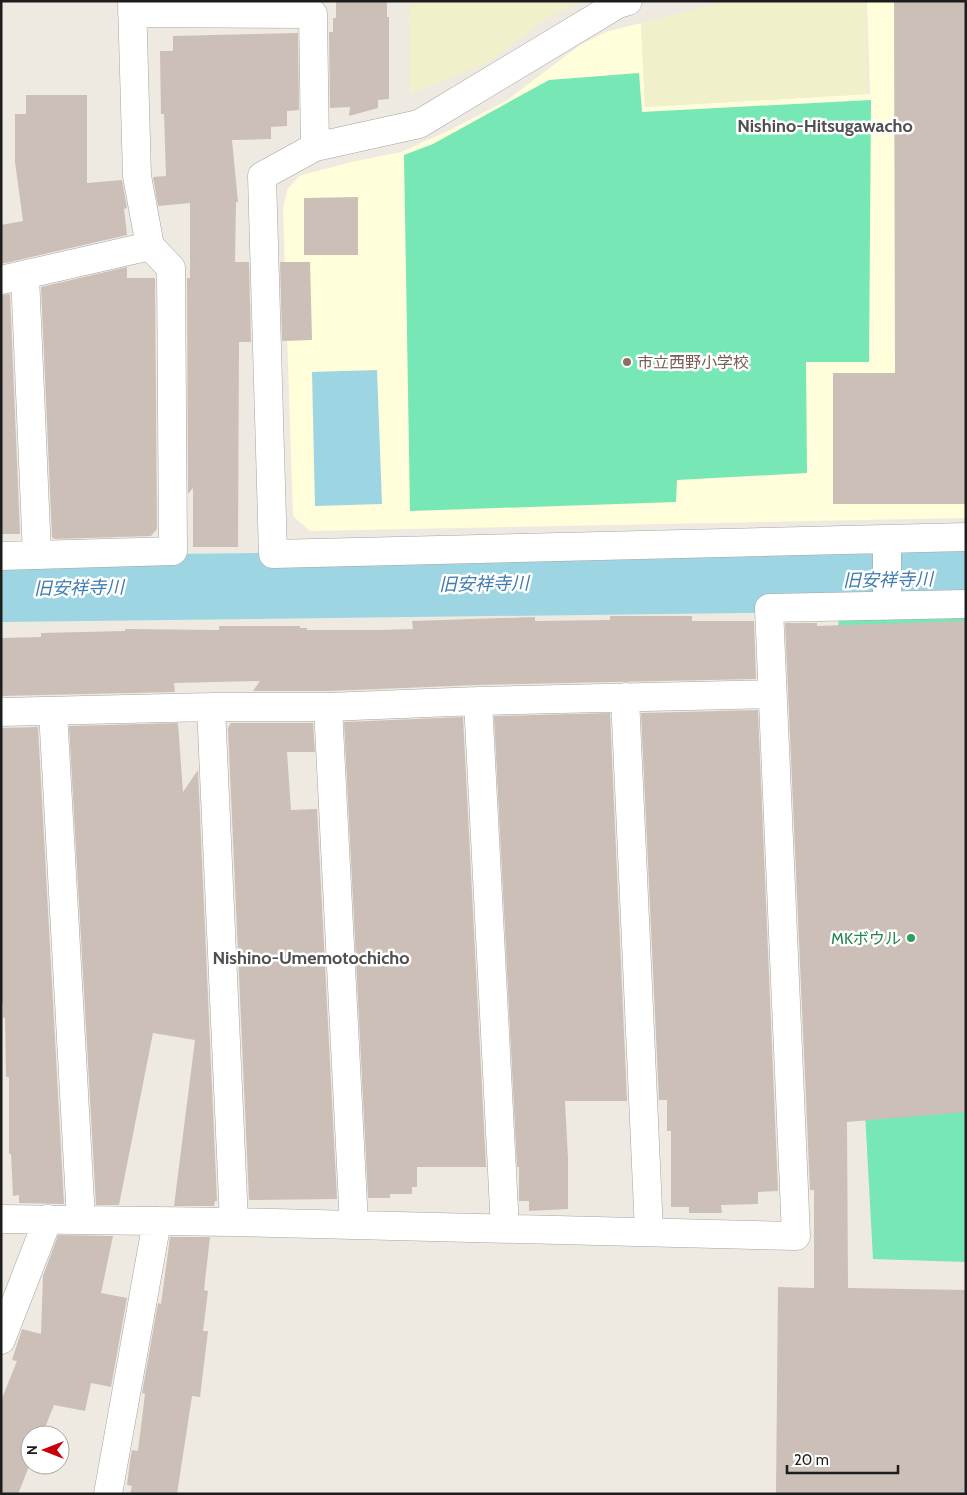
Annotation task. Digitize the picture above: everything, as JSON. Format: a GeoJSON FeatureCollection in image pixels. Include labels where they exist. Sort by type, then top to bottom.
{"type":"FeatureCollection","features":[{"type":"Feature","properties":{"kind":"street"},"geometry":{"type":"LineString","coordinates":[[628,1],[618,4],[419,124],[315,147],[262,176],[273,554],[966,537]]}},
{"type":"Feature","properties":{"kind":"street"},"geometry":{"type":"LineString","coordinates":[[1,556],[173,551],[171,268],[150,246],[137,176],[132,7],[313,14],[315,147]]}},
{"type":"Feature","properties":{"kind":"street"},"geometry":{"type":"LineString","coordinates":[[37,555],[13,278],[150,246]]}},
{"type":"Feature","properties":{"kind":"street"},"geometry":{"type":"LineString","coordinates":[[887,539],[887,606]]}},
{"type":"Feature","properties":{"kind":"street"},"geometry":{"type":"LineString","coordinates":[[1,1219],[234,1222],[796,1236],[769,608],[966,604]]}},
{"type":"Feature","properties":{"kind":"street"},"geometry":{"type":"LineString","coordinates":[[1,712],[211,707],[328,707],[478,701],[772,694]]}},
{"type":"Feature","properties":{"kind":"street"},"geometry":{"type":"LineString","coordinates":[[625,697],[649,1232]]}},
{"type":"Feature","properties":{"kind":"street"},"geometry":{"type":"LineString","coordinates":[[478,701],[505,1229]]}},
{"type":"Feature","properties":{"kind":"street"},"geometry":{"type":"LineString","coordinates":[[211,707],[234,1222]]}},
{"type":"Feature","properties":{"kind":"street"},"geometry":{"type":"LineString","coordinates":[[328,707],[354,1225]]}},
{"type":"Feature","properties":{"kind":"street"},"geometry":{"type":"LineString","coordinates":[[53,711],[81,1220]]}},
{"type":"Feature","properties":{"kind":"street"},"geometry":{"type":"LineString","coordinates":[[1,1340],[48,1219]]}},
{"type":"Feature","properties":{"kind":"street"},"geometry":{"type":"LineString","coordinates":[[108,1494],[157,1221]]}},
{"type":"Feature","properties":{"kind":"shaded area","name":"市立西野小学校"},"geometry":{"type":"Polygon","coordinates":[[[867,1],[966,1],[966,518],[310,531],[293,516],[283,209],[287,190],[299,176],[351,162],[401,152],[450,130],[506,101],[580,45],[606,32],[641,23],[645,107],[870,94],[867,1]]]}},
{"type":"Feature","properties":{"kind":"green space"},"geometry":{"type":"Polygon","coordinates":[[[409,1],[584,1],[544,20],[490,61],[410,95],[409,1]]]}},
{"type":"Feature","properties":{"kind":"green space"},"geometry":{"type":"Polygon","coordinates":[[[725,1],[866,1],[867,94],[645,107],[641,23],[725,1]]]}},
{"type":"Feature","properties":{"kind":"green space"},"geometry":{"type":"Polygon","coordinates":[[[639,73],[642,112],[871,100],[869,362],[806,362],[807,473],[677,480],[676,502],[410,511],[404,155],[433,144],[549,80],[639,73]]]}},
{"type":"Feature","properties":{"kind":"green space","name":"MKボウル"},"geometry":{"type":"Polygon","coordinates":[[[966,615],[966,1262],[873,1259],[838,616],[966,615]]]}},
{"type":"Feature","properties":{"kind":"water"},"geometry":{"type":"Polygon","coordinates":[[[377,370],[382,504],[315,506],[312,372],[377,370]]]}},
{"type":"Feature","properties":{"kind":"building"},"geometry":{"type":"Polygon","coordinates":[[[336,1],[387,1],[387,17],[389,17],[389,99],[378,100],[378,108],[349,116],[350,107],[330,108],[329,32],[333,32],[333,18],[336,18],[336,1]]]}},
{"type":"Feature","properties":{"kind":"building"},"geometry":{"type":"Polygon","coordinates":[[[894,1],[966,1],[966,504],[833,504],[833,373],[895,373],[894,1]]]}},
{"type":"Feature","properties":{"kind":"building"},"geometry":{"type":"Polygon","coordinates":[[[298,33],[299,110],[287,111],[287,126],[271,127],[271,139],[232,140],[238,202],[236,202],[235,262],[249,262],[251,342],[239,342],[238,547],[193,547],[193,488],[188,494],[187,278],[190,278],[190,203],[158,206],[153,177],[166,176],[164,114],[161,114],[160,51],[173,51],[173,36],[298,33]]]}},
{"type":"Feature","properties":{"kind":"building"},"geometry":{"type":"Polygon","coordinates":[[[26,95],[87,95],[87,183],[122,180],[127,208],[124,209],[127,235],[1,264],[1,225],[23,221],[15,162],[15,114],[26,114],[26,95]]]}},
{"type":"Feature","properties":{"kind":"building"},"geometry":{"type":"Polygon","coordinates":[[[358,197],[358,255],[304,255],[304,198],[358,197]]]}},
{"type":"Feature","properties":{"kind":"building"},"geometry":{"type":"Polygon","coordinates":[[[280,262],[310,262],[312,340],[282,341],[280,262]]]}},
{"type":"Feature","properties":{"kind":"building"},"geometry":{"type":"Polygon","coordinates":[[[127,267],[127,278],[155,278],[157,529],[151,536],[54,539],[52,537],[41,287],[127,267]]]}},
{"type":"Feature","properties":{"kind":"building"},"geometry":{"type":"Polygon","coordinates":[[[10,294],[20,534],[1,534],[1,295],[10,294]]]}},
{"type":"Feature","properties":{"kind":"building"},"geometry":{"type":"Polygon","coordinates":[[[610,616],[692,616],[692,621],[754,621],[756,679],[478,685],[328,691],[253,691],[260,681],[174,683],[175,692],[1,696],[1,638],[41,637],[41,633],[125,631],[125,629],[219,630],[219,626],[300,626],[300,628],[307,628],[307,630],[413,629],[412,621],[535,617],[535,621],[610,620],[610,616]]]}},
{"type":"Feature","properties":{"kind":"building"},"geometry":{"type":"Polygon","coordinates":[[[966,621],[966,1112],[847,1122],[848,1288],[966,1290],[966,1494],[776,1494],[778,1287],[814,1288],[814,1190],[810,1190],[785,623],[817,623],[817,626],[966,621]]]}},
{"type":"Feature","properties":{"kind":"building"},"geometry":{"type":"Polygon","coordinates":[[[758,710],[778,1191],[758,1192],[758,1204],[721,1205],[722,1213],[689,1213],[689,1207],[671,1207],[671,1131],[667,1131],[667,1100],[659,1100],[641,713],[758,710]]]}},
{"type":"Feature","properties":{"kind":"building"},"geometry":{"type":"Polygon","coordinates":[[[610,713],[627,1101],[565,1101],[568,1209],[529,1211],[529,1201],[519,1201],[519,1167],[517,1167],[494,716],[610,713]]]}},
{"type":"Feature","properties":{"kind":"building"},"geometry":{"type":"Polygon","coordinates":[[[463,717],[486,1167],[417,1167],[417,1187],[412,1187],[412,1194],[390,1194],[390,1198],[368,1198],[344,722],[463,717]]]}},
{"type":"Feature","properties":{"kind":"building"},"geometry":{"type":"Polygon","coordinates":[[[178,723],[183,792],[198,770],[217,1201],[215,1201],[214,1206],[174,1206],[195,1040],[153,1033],[119,1205],[96,1205],[69,726],[178,723]]]}},
{"type":"Feature","properties":{"kind":"building"},"geometry":{"type":"Polygon","coordinates":[[[231,723],[313,723],[315,752],[287,752],[291,810],[317,809],[337,1199],[249,1200],[228,728],[231,723]]]}},
{"type":"Feature","properties":{"kind":"building"},"geometry":{"type":"Polygon","coordinates":[[[38,727],[64,1204],[19,1203],[19,1195],[13,1196],[11,1154],[9,1154],[9,1077],[6,1077],[5,1017],[3,1018],[3,1003],[1,1003],[1,728],[38,727]]]}},
{"type":"Feature","properties":{"kind":"building"},"geometry":{"type":"Polygon","coordinates":[[[58,1235],[113,1236],[101,1293],[127,1298],[111,1387],[91,1383],[85,1411],[54,1405],[46,1425],[20,1425],[20,1475],[26,1475],[18,1494],[1,1494],[1,1401],[17,1361],[12,1360],[22,1329],[41,1334],[43,1276],[58,1235]]]}},
{"type":"Feature","properties":{"kind":"building"},"geometry":{"type":"Polygon","coordinates":[[[170,1237],[210,1237],[204,1290],[208,1291],[203,1331],[208,1331],[200,1397],[192,1396],[177,1494],[130,1494],[132,1486],[127,1485],[130,1461],[132,1450],[138,1451],[145,1394],[142,1393],[158,1303],[161,1304],[170,1237]]]}},
{"type":"Feature","properties":{"kind":"waterway","name":"旧安祥寺川"},"geometry":{"type":"LineString","coordinates":[[1,589],[912,578],[966,579]]}},
{"type":"Feature","properties":{"kind":"place","name":"市立西野小学校"},"geometry":{"type":"Point","coordinates":[627,362]}},
{"type":"Feature","properties":{"kind":"place","name":"MKボウル"},"geometry":{"type":"Point","coordinates":[911,938]}},
{"type":"Feature","properties":{"kind":"district","name":"Nishino-Hitsugawacho"},"geometry":{"type":"Point","coordinates":[825,126]}},
{"type":"Feature","properties":{"kind":"district","name":"Nishino-Umemotochicho"},"geometry":{"type":"Point","coordinates":[311,958]}}]}
